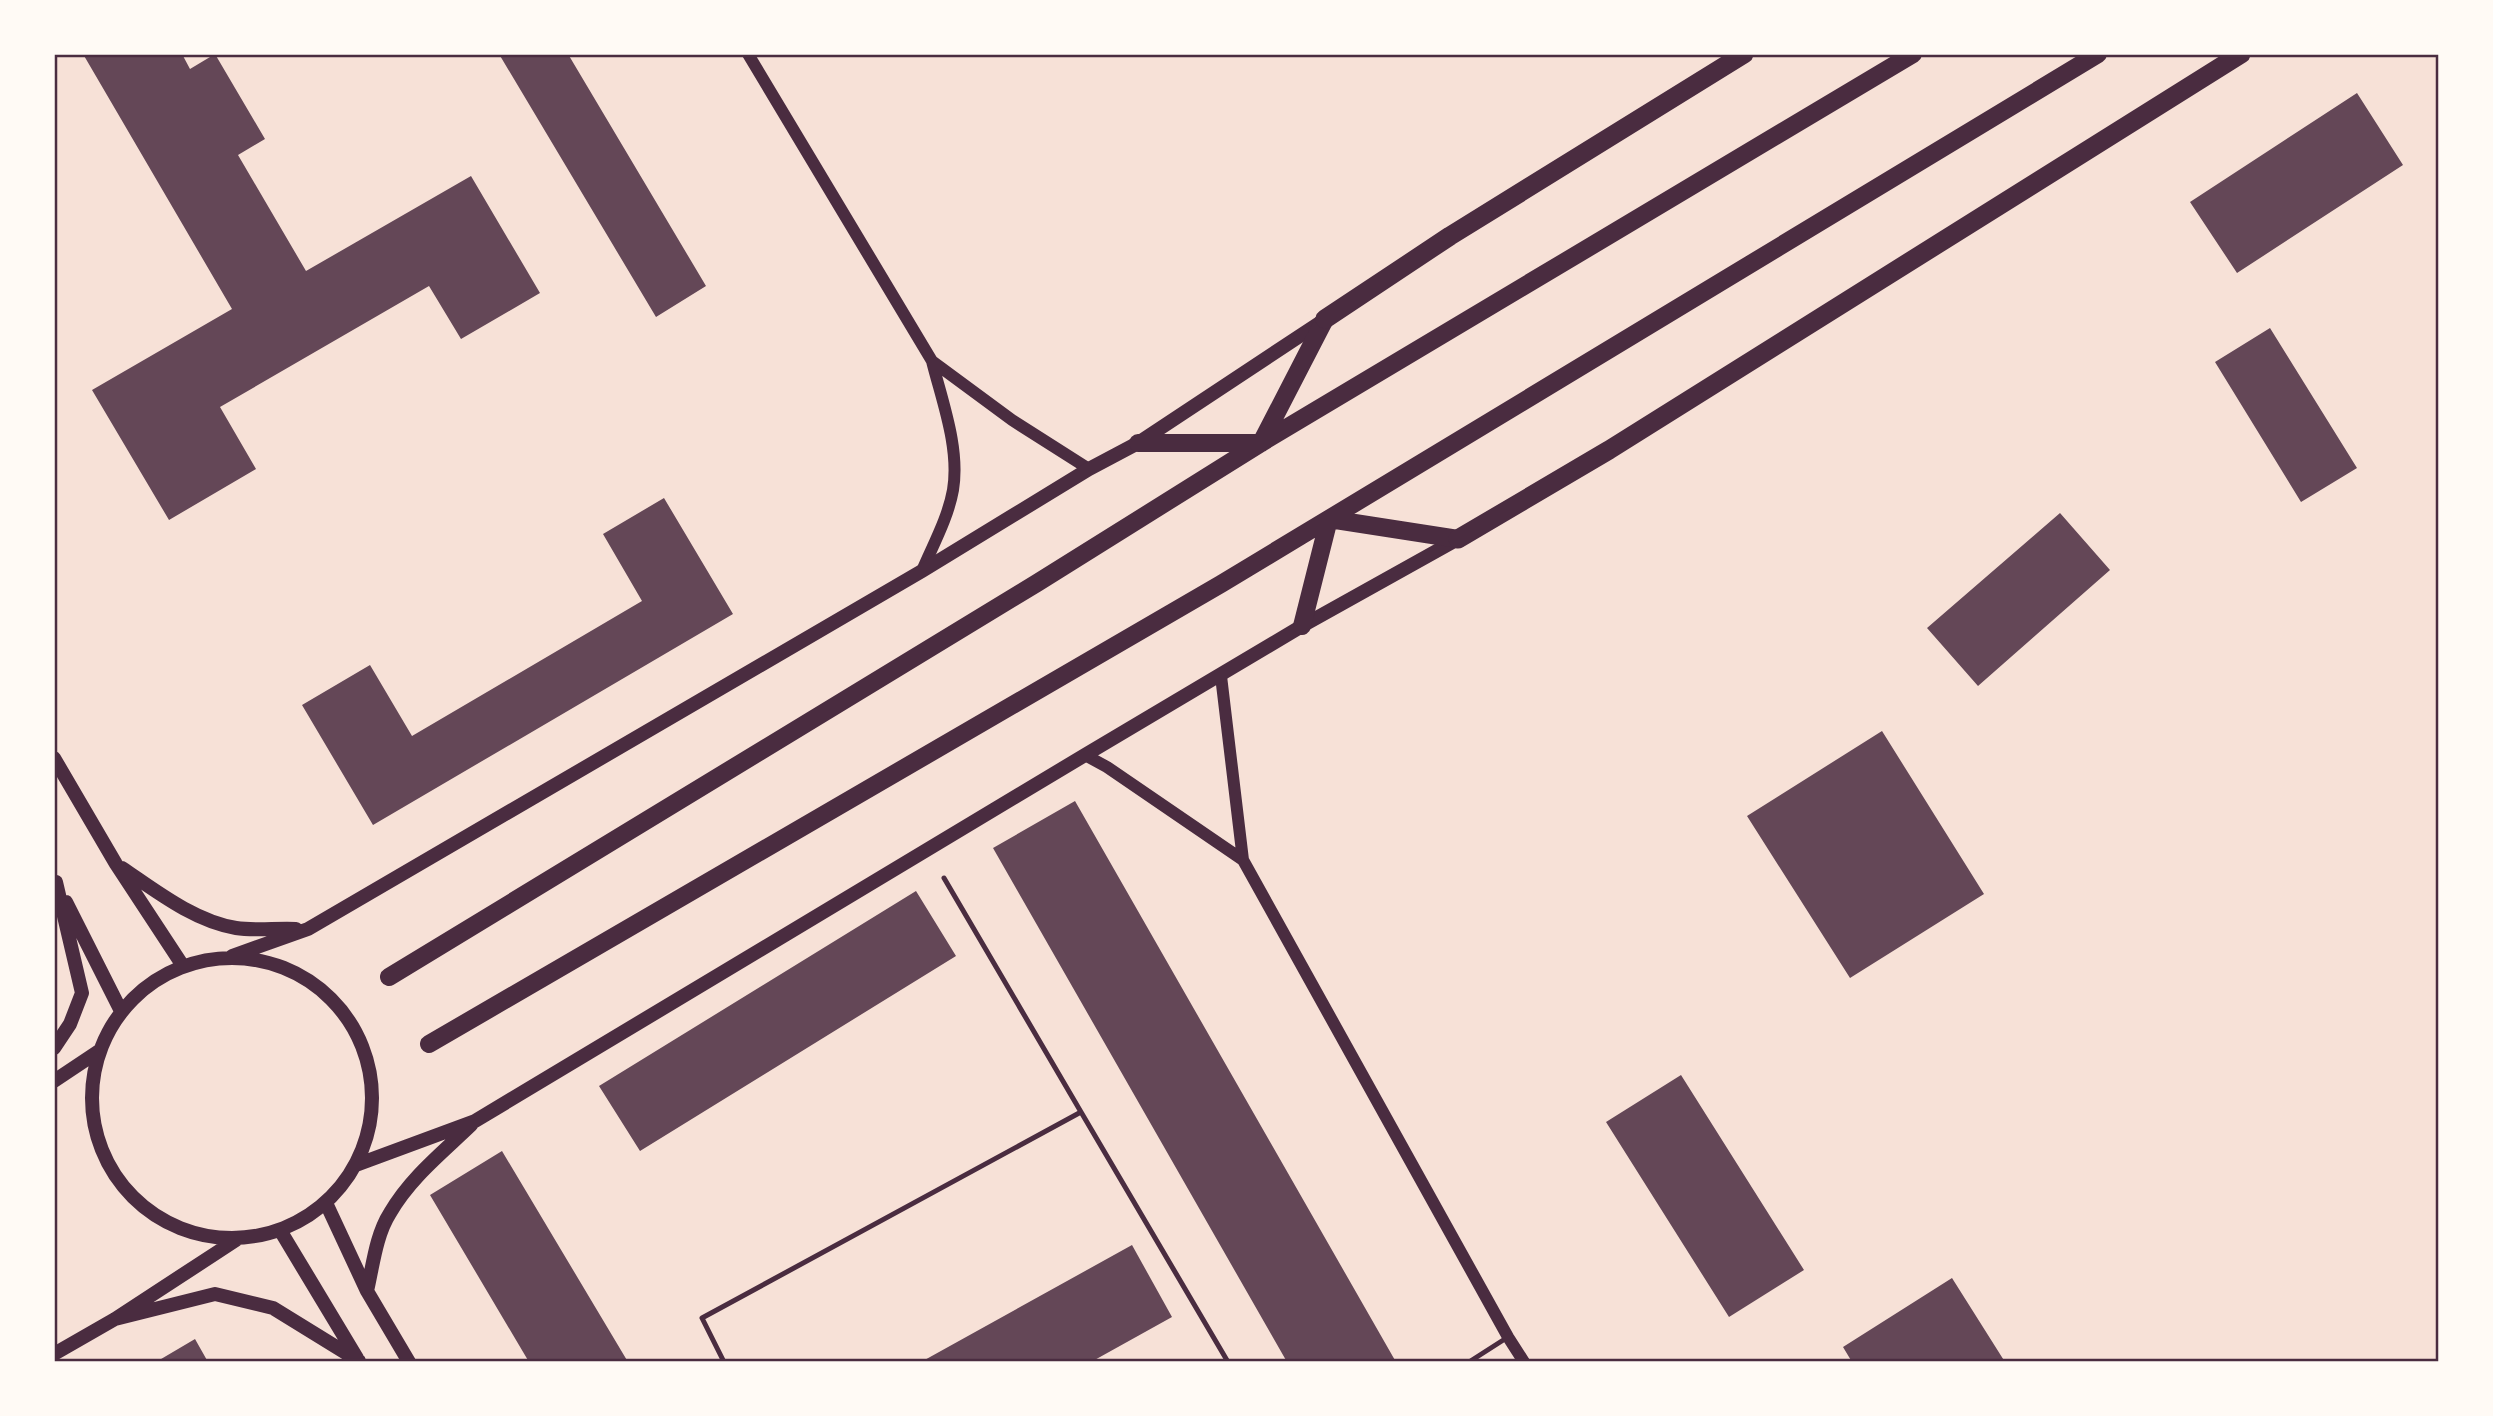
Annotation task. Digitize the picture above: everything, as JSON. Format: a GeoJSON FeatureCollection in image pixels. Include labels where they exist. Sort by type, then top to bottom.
{"type":"FeatureCollection","features":[{"type":"Feature","properties":{"kind":"highway"},"geometry":{"type":"LineString","coordinates":[[1325,320],[1450,236],[1744,54]]}},
{"type":"Feature","properties":{"kind":"highway"},"geometry":{"type":"LineString","coordinates":[[1458,539],[1609,450],[2241,54]]}},
{"type":"Feature","properties":{"kind":"main road"},"geometry":{"type":"LineString","coordinates":[[389,977],[1037,583],[1261,443],[1913,54]]}},
{"type":"Feature","properties":{"kind":"main road"},"geometry":{"type":"LineString","coordinates":[[429,1044],[1329,519],[2098,54]]}},
{"type":"Feature","properties":{"kind":"main road"},"geometry":{"type":"LineString","coordinates":[[1261,443],[1325,320]]}},
{"type":"Feature","properties":{"kind":"main road"},"geometry":{"type":"LineString","coordinates":[[236,1240],[191,1232],[150,1212],[118,1181],[98,1140],[91,1095],[99,1051],[121,1011],[153,982],[183,966],[232,956],[308,929],[1138,443],[1325,320]]}},
{"type":"Feature","properties":{"kind":"main road"},"geometry":{"type":"LineString","coordinates":[[1138,443],[1261,443]]}},
{"type":"Feature","properties":{"kind":"main road"},"geometry":{"type":"LineString","coordinates":[[1329,519],[1458,539]]}},
{"type":"Feature","properties":{"kind":"main road"},"geometry":{"type":"LineString","coordinates":[[1303,626],[1329,519]]}},
{"type":"Feature","properties":{"kind":"main road"},"geometry":{"type":"LineString","coordinates":[[356,1165],[475,1121],[1085,755],[1303,626],[1458,539]]}},
{"type":"Feature","properties":{"kind":"main road"},"geometry":{"type":"LineString","coordinates":[[54,758],[116,864],[183,966]]}},
{"type":"Feature","properties":{"kind":"main road"},"geometry":{"type":"LineString","coordinates":[[116,864],[162,895],[215,922],[237,928],[308,929]]}},
{"type":"Feature","properties":{"kind":"main road"},"geometry":{"type":"LineString","coordinates":[[55,881],[121,1011]]}},
{"type":"Feature","properties":{"kind":"main road"},"geometry":{"type":"LineString","coordinates":[[54,1048],[70,1024],[82,993],[55,881]]}},
{"type":"Feature","properties":{"kind":"main road"},"geometry":{"type":"LineString","coordinates":[[54,1354],[115,1319],[236,1240],[280,1230],[304,1219],[326,1203],[356,1165],[372,1119],[370,1071],[353,1026],[321,989],[278,965],[232,956]]}},
{"type":"Feature","properties":{"kind":"main road"},"geometry":{"type":"LineString","coordinates":[[54,1081],[99,1051]]}},
{"type":"Feature","properties":{"kind":"main road"},"geometry":{"type":"LineString","coordinates":[[367,1291],[376,1249],[389,1214],[413,1181],[475,1121]]}},
{"type":"Feature","properties":{"kind":"main road"},"geometry":{"type":"LineString","coordinates":[[326,1203],[367,1291],[410,1362]]}},
{"type":"Feature","properties":{"kind":"main road"},"geometry":{"type":"LineString","coordinates":[[280,1230],[359,1361]]}},
{"type":"Feature","properties":{"kind":"main road"},"geometry":{"type":"LineString","coordinates":[[115,1319],[215,1294],[273,1308],[359,1361]]}},
{"type":"Feature","properties":{"kind":"street"},"geometry":{"type":"LineString","coordinates":[[748,54],[932,361],[953,452],[953,489],[922,571]]}},
{"type":"Feature","properties":{"kind":"street"},"geometry":{"type":"LineString","coordinates":[[932,361],[1012,420],[1090,469]]}},
{"type":"Feature","properties":{"kind":"street"},"geometry":{"type":"LineString","coordinates":[[1221,676],[1243,860],[1508,1338],[1524,1362]]}},
{"type":"Feature","properties":{"kind":"street"},"geometry":{"type":"LineString","coordinates":[[1085,755],[1107,767],[1243,860]]}},
{"type":"Feature","properties":{"kind":"lane"},"geometry":{"type":"LineString","coordinates":[[944,878],[1228,1362]]}},
{"type":"Feature","properties":{"kind":"lane"},"geometry":{"type":"LineString","coordinates":[[724,1362],[702,1318],[1081,1112]]}},
{"type":"Feature","properties":{"kind":"lane"},"geometry":{"type":"LineString","coordinates":[[1469,1362],[1508,1338]]}},
{"type":"Feature","properties":{"kind":"building"},"geometry":{"type":"Polygon","coordinates":[[[83,54],[182,54],[190,69],[215,54],[265,139],[238,155],[306,271],[471,176],[540,293],[461,339],[429,286],[220,407],[256,469],[169,520],[92,390],[232,309],[83,54]]]}},
{"type":"Feature","properties":{"kind":"building"},"geometry":{"type":"Polygon","coordinates":[[[499,54],[568,54],[706,286],[656,317],[499,54]]]}},
{"type":"Feature","properties":{"kind":"building"},"geometry":{"type":"Polygon","coordinates":[[[2357,93],[2403,165],[2237,273],[2190,202],[2357,93]]]}},
{"type":"Feature","properties":{"kind":"building"},"geometry":{"type":"Polygon","coordinates":[[[2270,328],[2357,468],[2301,502],[2215,362],[2270,328]]]}},
{"type":"Feature","properties":{"kind":"building"},"geometry":{"type":"Polygon","coordinates":[[[664,498],[733,614],[373,825],[302,705],[370,665],[412,736],[642,601],[603,534],[664,498]]]}},
{"type":"Feature","properties":{"kind":"building"},"geometry":{"type":"Polygon","coordinates":[[[2060,513],[2110,570],[1978,686],[1927,628],[2060,513]]]}},
{"type":"Feature","properties":{"kind":"building"},"geometry":{"type":"Polygon","coordinates":[[[1882,731],[1984,894],[1850,978],[1747,816],[1882,731]]]}},
{"type":"Feature","properties":{"kind":"building"},"geometry":{"type":"Polygon","coordinates":[[[1075,801],[1396,1362],[1287,1362],[993,848],[1075,801]]]}},
{"type":"Feature","properties":{"kind":"building"},"geometry":{"type":"Polygon","coordinates":[[[916,891],[956,956],[640,1151],[599,1086],[916,891]]]}},
{"type":"Feature","properties":{"kind":"building"},"geometry":{"type":"Polygon","coordinates":[[[1681,1075],[1804,1270],[1729,1317],[1606,1122],[1681,1075]]]}},
{"type":"Feature","properties":{"kind":"building"},"geometry":{"type":"Polygon","coordinates":[[[502,1151],[628,1362],[529,1362],[430,1195],[502,1151]]]}},
{"type":"Feature","properties":{"kind":"building"},"geometry":{"type":"Polygon","coordinates":[[[1132,1245],[1172,1317],[1091,1362],[921,1362],[1132,1245]]]}},
{"type":"Feature","properties":{"kind":"building"},"geometry":{"type":"Polygon","coordinates":[[[1952,1278],[2005,1362],[1852,1362],[1843,1347],[1952,1278]]]}},
{"type":"Feature","properties":{"kind":"building"},"geometry":{"type":"Polygon","coordinates":[[[195,1339],[208,1362],[156,1362],[195,1339]]]}}]}
